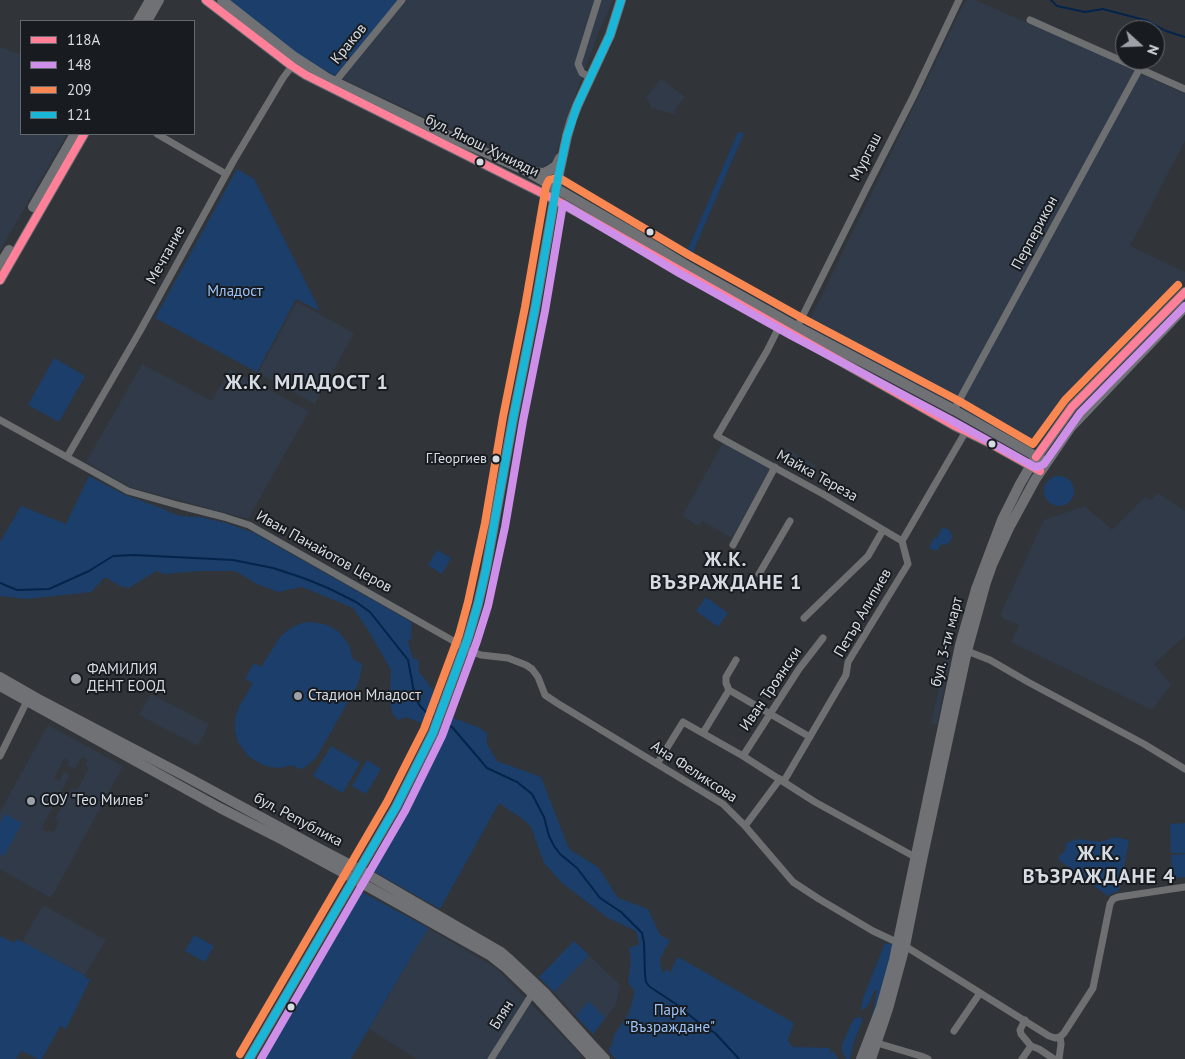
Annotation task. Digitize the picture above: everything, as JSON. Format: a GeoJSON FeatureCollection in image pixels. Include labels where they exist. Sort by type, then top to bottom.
{"type":"FeatureCollection","features":[{"type":"Feature","properties":{"kind":"street"},"geometry":{"type":"LineString","coordinates":[[139,20],[150,0]]}},
{"type":"Feature","properties":{"kind":"street"},"geometry":{"type":"LineString","coordinates":[[148,20],[159,0]]}},
{"type":"Feature","properties":{"kind":"street","name":"бул. Янош Хунияди"},"geometry":{"type":"LineString","coordinates":[[206,0],[292,66],[324,84],[554,199],[966,432],[1033,461]]}},
{"type":"Feature","properties":{"kind":"street","name":"бул. Янош Хунияди"},"geometry":{"type":"LineString","coordinates":[[222,0],[303,63],[335,82],[526,171],[684,264],[797,327],[954,410],[1043,467]]}},
{"type":"Feature","properties":{"kind":"street","name":"Краков"},"geometry":{"type":"LineString","coordinates":[[335,82],[402,0]]}},
{"type":"Feature","properties":{"kind":"street"},"geometry":{"type":"LineString","coordinates":[[590,77],[582,73],[578,64],[598,0]]}},
{"type":"Feature","properties":{"kind":"street"},"geometry":{"type":"LineString","coordinates":[[249,1059],[396,807],[435,728],[465,649],[485,577],[564,151],[572,119],[610,35],[621,0]]}},
{"type":"Feature","properties":{"kind":"street","name":"Мургаш"},"geometry":{"type":"LineString","coordinates":[[797,327],[914,95],[959,0]]}},
{"type":"Feature","properties":{"kind":"street"},"geometry":{"type":"LineString","coordinates":[[1030,20],[1115,57]]}},
{"type":"Feature","properties":{"kind":"street","name":"Мечтание"},"geometry":{"type":"LineString","coordinates":[[67,457],[143,325],[226,174],[292,66]]}},
{"type":"Feature","properties":{"kind":"street","name":"Перперикон"},"geometry":{"type":"LineString","coordinates":[[954,410],[1139,70]]}},
{"type":"Feature","properties":{"kind":"street"},"geometry":{"type":"LineString","coordinates":[[1144,70],[1185,90]]}},
{"type":"Feature","properties":{"kind":"street"},"geometry":{"type":"LineString","coordinates":[[0,265],[74,135]]}},
{"type":"Feature","properties":{"kind":"street"},"geometry":{"type":"LineString","coordinates":[[0,280],[83,135]]}},
{"type":"Feature","properties":{"kind":"street"},"geometry":{"type":"LineString","coordinates":[[159,135],[226,174]]}},
{"type":"Feature","properties":{"kind":"street"},"geometry":{"type":"LineString","coordinates":[[526,171],[544,173],[550,170],[556,166],[564,151]]}},
{"type":"Feature","properties":{"kind":"street"},"geometry":{"type":"LineString","coordinates":[[550,228],[555,219],[564,214],[587,218]]}},
{"type":"Feature","properties":{"kind":"street","name":"бул. 3-ти март"},"geometry":{"type":"LineString","coordinates":[[871,1059],[888,1009],[915,857],[960,645],[976,589],[1002,520],[1033,461],[1072,408],[1185,292]]}},
{"type":"Feature","properties":{"kind":"street","name":"бул. 3-ти март"},"geometry":{"type":"LineString","coordinates":[[861,1059],[881,1007],[901,944],[924,851],[967,651],[992,565],[1010,526],[1043,467],[1071,427],[1185,308]]}},
{"type":"Feature","properties":{"kind":"street","name":"Майка Тереза"},"geometry":{"type":"LineString","coordinates":[[779,327],[717,436],[823,494],[902,541]]}},
{"type":"Feature","properties":{"kind":"street"},"geometry":{"type":"LineString","coordinates":[[1072,408],[1081,416]]}},
{"type":"Feature","properties":{"kind":"street","name":"Иван Панайотов Церов"},"geometry":{"type":"LineString","coordinates":[[0,420],[128,491],[249,525],[465,649]]}},
{"type":"Feature","properties":{"kind":"street"},"geometry":{"type":"LineString","coordinates":[[902,541],[966,432]]}},
{"type":"Feature","properties":{"kind":"street"},"geometry":{"type":"LineString","coordinates":[[733,546],[775,468]]}},
{"type":"Feature","properties":{"kind":"street"},"geometry":{"type":"LineString","coordinates":[[759,574],[790,521]]}},
{"type":"Feature","properties":{"kind":"street"},"geometry":{"type":"LineString","coordinates":[[804,618],[868,556],[883,530]]}},
{"type":"Feature","properties":{"kind":"street","name":"Петър Алипиев"},"geometry":{"type":"LineString","coordinates":[[745,826],[782,780],[810,737],[846,675],[848,662],[908,564],[902,541]]}},
{"type":"Feature","properties":{"kind":"street","name":"Иван Троянски"},"geometry":{"type":"LineString","coordinates":[[743,756],[799,669],[823,638]]}},
{"type":"Feature","properties":{"kind":"street","name":"Ана Феликсова"},"geometry":{"type":"LineString","coordinates":[[465,649],[481,655],[508,658],[526,665],[538,677],[545,695],[723,804],[745,826],[793,882],[873,931],[901,944],[1049,1036],[1060,1037]]}},
{"type":"Feature","properties":{"kind":"street"},"geometry":{"type":"LineString","coordinates":[[967,651],[990,660],[1144,744],[1185,769]]}},
{"type":"Feature","properties":{"kind":"street"},"geometry":{"type":"LineString","coordinates":[[736,660],[726,677],[726,684],[729,690],[810,737]]}},
{"type":"Feature","properties":{"kind":"street","name":"бул. Република"},"geometry":{"type":"LineString","coordinates":[[0,677],[28,698],[220,808],[283,840],[490,956],[535,990],[605,1059]]}},
{"type":"Feature","properties":{"kind":"street","name":"бул. Република"},"geometry":{"type":"LineString","coordinates":[[0,686],[185,776],[360,870],[501,952],[593,1059]]}},
{"type":"Feature","properties":{"kind":"street"},"geometry":{"type":"LineString","coordinates":[[703,733],[729,690]]}},
{"type":"Feature","properties":{"kind":"street"},"geometry":{"type":"LineString","coordinates":[[0,756],[28,698]]}},
{"type":"Feature","properties":{"kind":"street"},"geometry":{"type":"LineString","coordinates":[[657,764],[683,722],[743,756],[815,802],[915,857]]}},
{"type":"Feature","properties":{"kind":"street"},"geometry":{"type":"LineString","coordinates":[[1060,1059],[1060,1037],[1093,988],[1110,904],[1113,899],[1133,894],[1185,888]]}},
{"type":"Feature","properties":{"kind":"street","name":"Блян"},"geometry":{"type":"LineString","coordinates":[[492,1059],[535,990]]}},
{"type":"Feature","properties":{"kind":"street"},"geometry":{"type":"LineString","coordinates":[[954,1031],[980,993]]}},
{"type":"Feature","properties":{"kind":"street"},"geometry":{"type":"LineString","coordinates":[[1024,1020],[1020,1030],[1021,1034],[1032,1046],[1054,1059]]}},
{"type":"Feature","properties":{"kind":"street"},"geometry":{"type":"LineString","coordinates":[[877,1043],[928,1059]]}},
{"type":"Feature","properties":{"kind":"street"},"geometry":{"type":"LineString","coordinates":[[1022,1059],[1032,1046]]}},
{"type":"Feature","properties":{"kind":"shaded area"},"geometry":{"type":"Polygon","coordinates":[[[407,0],[613,0],[569,112],[555,157],[549,164],[542,168],[534,167],[342,79],[407,0]]]}},
{"type":"Feature","properties":{"kind":"shaded area"},"geometry":{"type":"Polygon","coordinates":[[[968,0],[975,0],[1115,62],[1115,70],[1133,70],[1185,94],[1185,141],[1130,246],[1185,272],[1185,280],[1074,396],[1035,446],[1021,443],[966,411],[807,326],[964,3],[968,0]]]}},
{"type":"Feature","properties":{"kind":"shaded area"},"geometry":{"type":"Polygon","coordinates":[[[0,47],[20,55],[20,135],[66,135],[0,251],[0,47]]]}},
{"type":"Feature","properties":{"kind":"shaded area"},"geometry":{"type":"Polygon","coordinates":[[[661,79],[685,97],[674,111],[677,115],[652,108],[646,97],[661,79]]]}},
{"type":"Feature","properties":{"kind":"shaded area"},"geometry":{"type":"Polygon","coordinates":[[[297,302],[354,333],[315,404],[258,373],[297,302]]]}},
{"type":"Feature","properties":{"kind":"shaded area"},"geometry":{"type":"Polygon","coordinates":[[[142,364],[212,401],[230,369],[309,411],[248,519],[130,487],[86,462],[142,364]]]}},
{"type":"Feature","properties":{"kind":"shaded area"},"geometry":{"type":"Polygon","coordinates":[[[724,441],[771,468],[732,538],[702,521],[699,526],[682,516],[724,441]]]}},
{"type":"Feature","properties":{"kind":"shaded area"},"geometry":{"type":"Polygon","coordinates":[[[788,449],[816,466],[813,471],[785,453],[788,449]]]}},
{"type":"Feature","properties":{"kind":"shaded area"},"geometry":{"type":"Polygon","coordinates":[[[1158,493],[1185,511],[1185,636],[1154,664],[1171,685],[1152,710],[1011,642],[1019,625],[1004,619],[1000,615],[1044,520],[1085,506],[1112,530],[1145,497],[1150,500],[1158,493]]]}},
{"type":"Feature","properties":{"kind":"shaded area"},"geometry":{"type":"Polygon","coordinates":[[[946,656],[951,656],[937,725],[931,724],[946,656]]]}},
{"type":"Feature","properties":{"kind":"shaded area"},"geometry":{"type":"Polygon","coordinates":[[[151,694],[209,724],[198,746],[139,715],[151,694]]]}},
{"type":"Feature","properties":{"kind":"shaded area","name":"СОУ \"Гео Милев\""},"geometry":{"type":"Polygon","coordinates":[[[48,725],[123,766],[51,898],[0,869],[0,812],[48,725]],[[82,757],[75,769],[67,765],[69,761],[64,758],[54,778],[59,781],[64,772],[70,775],[41,829],[47,832],[48,830],[54,832],[59,822],[55,819],[72,788],[77,790],[89,768],[85,766],[88,760],[82,757]]]}},
{"type":"Feature","properties":{"kind":"shaded area"},"geometry":{"type":"Polygon","coordinates":[[[43,905],[106,940],[85,975],[22,942],[43,905]]]}},
{"type":"Feature","properties":{"kind":"shaded area"},"geometry":{"type":"Polygon","coordinates":[[[428,928],[496,968],[582,1056],[579,1059],[417,1059],[369,1029],[428,928]]]}},
{"type":"Feature","properties":{"kind":"shaded area"},"geometry":{"type":"Polygon","coordinates":[[[589,955],[620,985],[616,1004],[593,1035],[554,992],[589,955]]]}},
{"type":"Feature","properties":{"kind":"green space"},"geometry":{"type":"Polygon","coordinates":[[[229,0],[399,0],[335,76],[287,48],[229,0]]]}},
{"type":"Feature","properties":{"kind":"green space"},"geometry":{"type":"Polygon","coordinates":[[[738,132],[744,133],[690,259],[685,256],[738,132]]]}},
{"type":"Feature","properties":{"kind":"green space","name":"Младост"},"geometry":{"type":"Polygon","coordinates":[[[237,169],[254,179],[320,311],[296,299],[257,372],[155,318],[237,169]]]}},
{"type":"Feature","properties":{"kind":"green space"},"geometry":{"type":"Polygon","coordinates":[[[54,358],[85,376],[59,422],[28,405],[54,358]]]}},
{"type":"Feature","properties":{"kind":"green space"},"geometry":{"type":"Polygon","coordinates":[[[89,476],[125,495],[174,514],[226,523],[254,533],[410,621],[412,624],[412,638],[408,641],[413,659],[418,659],[418,670],[432,689],[441,693],[431,727],[406,717],[398,720],[393,714],[390,704],[391,670],[353,608],[302,587],[278,592],[257,584],[235,571],[165,574],[156,571],[129,588],[120,586],[105,577],[91,592],[27,599],[0,596],[0,542],[21,506],[66,524],[89,476]]]}},
{"type":"Feature","properties":{"kind":"green space"},"geometry":{"type":"Polygon","coordinates":[[[1059,476],[1065,477],[1073,485],[1073,497],[1065,505],[1059,506],[1053,505],[1045,497],[1044,491],[1045,485],[1053,477],[1059,476]]]}},
{"type":"Feature","properties":{"kind":"green space"},"geometry":{"type":"Polygon","coordinates":[[[942,528],[950,531],[952,537],[950,542],[945,545],[941,544],[937,551],[929,548],[935,537],[937,538],[942,528]]]}},
{"type":"Feature","properties":{"kind":"green space"},"geometry":{"type":"Polygon","coordinates":[[[437,550],[451,558],[442,574],[428,565],[437,550]]]}},
{"type":"Feature","properties":{"kind":"green space"},"geometry":{"type":"Polygon","coordinates":[[[706,597],[728,613],[718,627],[696,611],[706,597]]]}},
{"type":"Feature","properties":{"kind":"green space","name":"Стадион Младост"},"geometry":{"type":"Polygon","coordinates":[[[309,622],[324,624],[339,632],[349,645],[353,659],[362,664],[360,677],[357,686],[316,758],[304,768],[299,769],[292,765],[280,768],[270,767],[248,756],[238,742],[235,732],[236,715],[253,683],[245,679],[254,663],[261,667],[280,637],[295,626],[309,622]]]}},
{"type":"Feature","properties":{"kind":"green space","name":"Парк \"Възраждане\""},"geometry":{"type":"Polygon","coordinates":[[[450,717],[478,727],[487,733],[487,744],[497,761],[541,777],[569,849],[598,867],[618,898],[648,909],[660,935],[670,940],[660,959],[662,972],[665,972],[667,968],[670,973],[678,957],[794,1023],[788,1040],[791,1046],[830,1048],[830,1052],[834,1052],[838,1059],[616,1059],[610,1053],[609,1048],[612,1045],[614,1035],[628,1015],[635,992],[628,982],[631,962],[629,948],[639,944],[636,931],[608,918],[562,883],[544,863],[531,827],[499,803],[440,909],[373,871],[371,865],[439,730],[444,732],[450,717]]]}},
{"type":"Feature","properties":{"kind":"green space"},"geometry":{"type":"Polygon","coordinates":[[[331,746],[360,763],[343,793],[313,776],[331,746]]]}},
{"type":"Feature","properties":{"kind":"green space"},"geometry":{"type":"Polygon","coordinates":[[[367,760],[381,769],[366,794],[352,786],[367,760]]]}},
{"type":"Feature","properties":{"kind":"green space"},"geometry":{"type":"Polygon","coordinates":[[[5,814],[22,823],[4,856],[0,854],[0,823],[5,814]]]}},
{"type":"Feature","properties":{"kind":"green space"},"geometry":{"type":"Polygon","coordinates":[[[1185,823],[1185,853],[1171,853],[1170,824],[1185,823]]]}},
{"type":"Feature","properties":{"kind":"green space"},"geometry":{"type":"Polygon","coordinates":[[[1115,837],[1129,840],[1120,888],[1117,892],[1108,896],[1059,860],[1059,856],[1066,849],[1066,843],[1077,839],[1101,842],[1115,837]]]}},
{"type":"Feature","properties":{"kind":"green space"},"geometry":{"type":"Polygon","coordinates":[[[1185,854],[1185,877],[1172,878],[1171,855],[1185,854]]]}},
{"type":"Feature","properties":{"kind":"green space"},"geometry":{"type":"Polygon","coordinates":[[[364,893],[428,928],[351,1059],[257,1059],[356,895],[364,893]]]}},
{"type":"Feature","properties":{"kind":"green space"},"geometry":{"type":"Polygon","coordinates":[[[194,935],[214,946],[205,962],[185,951],[194,935]]]}},
{"type":"Feature","properties":{"kind":"green space"},"geometry":{"type":"Polygon","coordinates":[[[0,936],[14,943],[17,939],[86,976],[85,979],[91,978],[66,1029],[60,1026],[42,1059],[21,1051],[16,1059],[0,1059],[0,936]]]}},
{"type":"Feature","properties":{"kind":"green space"},"geometry":{"type":"Polygon","coordinates":[[[574,941],[589,955],[554,992],[539,977],[574,941]]]}},
{"type":"Feature","properties":{"kind":"green space"},"geometry":{"type":"Polygon","coordinates":[[[885,943],[893,945],[886,982],[861,1050],[873,1013],[877,990],[875,990],[869,1004],[862,1010],[863,998],[885,943]]]}},
{"type":"Feature","properties":{"kind":"green space"},"geometry":{"type":"Polygon","coordinates":[[[589,1001],[605,1018],[593,1034],[576,1016],[589,1001]]]}},
{"type":"Feature","properties":{"kind":"green space"},"geometry":{"type":"Polygon","coordinates":[[[855,1018],[862,1018],[862,1022],[853,1044],[850,1059],[846,1059],[842,1051],[842,1045],[851,1024],[855,1018]]]}},
{"type":"Feature","properties":{"kind":"waterway"},"geometry":{"type":"LineString","coordinates":[[1051,0],[1057,6],[1085,12],[1103,9],[1148,21],[1166,31],[1185,37]]}},
{"type":"Feature","properties":{"kind":"waterway"},"geometry":{"type":"LineString","coordinates":[[0,583],[17,590],[49,589],[89,571],[113,556],[134,555],[233,560],[273,568],[328,588],[356,602],[370,612],[408,660],[415,697],[420,706],[435,718]]}},
{"type":"Feature","properties":{"kind":"waterway"},"geometry":{"type":"LineString","coordinates":[[441,722],[452,727],[487,768],[517,782],[532,794],[544,817],[549,836],[560,854],[577,868],[600,898],[621,912],[642,933],[646,982],[650,987],[715,1033],[739,1059]]}},
{"type":"Feature","properties":{"kind":"transit line","name":"118А"},"geometry":{"type":"LineString","coordinates":[[206,0],[306,75],[554,199],[955,426],[1040,471]]}},
{"type":"Feature","properties":{"kind":"transit line","name":"121"},"geometry":{"type":"LineString","coordinates":[[249,1059],[396,807],[433,733],[468,638],[486,569],[567,136],[577,106],[610,35],[621,0]]}},
{"type":"Feature","properties":{"kind":"transit line","name":"118А"},"geometry":{"type":"LineString","coordinates":[[0,280],[83,135]]}},
{"type":"Feature","properties":{"kind":"transit line","name":"209"},"geometry":{"type":"LineString","coordinates":[[240,1054],[387,802],[424,729],[459,635],[485,523],[546,186],[549,180],[561,179],[689,255],[802,318],[959,401],[1033,444],[1065,400],[1178,285]]}},
{"type":"Feature","properties":{"kind":"transit line","name":"148"},"geometry":{"type":"LineString","coordinates":[[261,1059],[405,811],[442,736],[477,641],[488,606],[505,527],[563,204],[679,273],[792,336],[1035,467],[1044,464],[1080,413],[1185,306]]}},
{"type":"Feature","properties":{"kind":"transit line","name":"118А"},"geometry":{"type":"LineString","coordinates":[[1036,457],[1072,407],[1185,292]]}},
{"type":"Feature","properties":{"kind":"place","name":"Г.Георгиев"},"geometry":{"type":"Point","coordinates":[496,459]}},
{"type":"Feature","properties":{"kind":"place","name":"ФАМИЛИЯ ДЕНТ ЕООД"},"geometry":{"type":"Point","coordinates":[76,679]}},
{"type":"Feature","properties":{"kind":"place","name":"Стадион Младост"},"geometry":{"type":"Point","coordinates":[298,696]}},
{"type":"Feature","properties":{"kind":"place","name":"СОУ \"Гео Милев\""},"geometry":{"type":"Point","coordinates":[31,801]}},
{"type":"Feature","properties":{"kind":"district","name":"Ж.К. МЛАДОСТ 1"},"geometry":{"type":"Point","coordinates":[307,383]}},
{"type":"Feature","properties":{"kind":"district","name":"Ж.К. ВЪЗРАЖДАНЕ 1"},"geometry":{"type":"Point","coordinates":[726,572]}},
{"type":"Feature","properties":{"kind":"district","name":"Ж.К. ВЪЗРАЖДАНЕ 4"},"geometry":{"type":"Point","coordinates":[1099,866]}}]}
